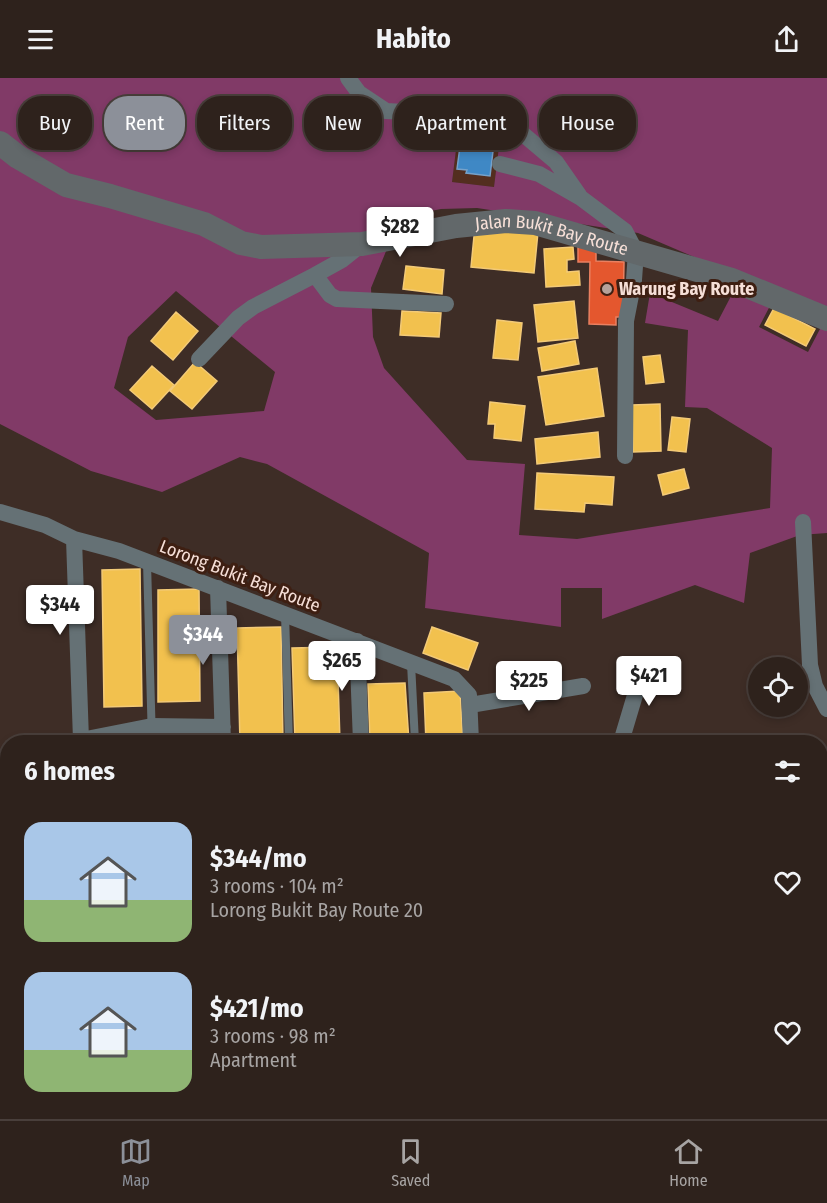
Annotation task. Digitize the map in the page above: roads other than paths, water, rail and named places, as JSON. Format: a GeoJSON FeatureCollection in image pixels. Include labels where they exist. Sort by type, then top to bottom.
{"type":"FeatureCollection","features":[{"type":"Feature","properties":{"kind":"street"},"geometry":{"type":"LineString","coordinates":[[348,78],[359,93],[386,111],[405,112],[437,104],[455,106],[473,109],[517,129],[556,162],[581,198]]}},
{"type":"Feature","properties":{"kind":"street","name":"Jalan Bukit Bay Route"},"geometry":{"type":"LineString","coordinates":[[0,143],[18,157],[66,185],[204,224],[241,243],[283,248],[362,244],[456,226],[506,221],[535,223],[732,280],[827,319]]}},
{"type":"Feature","properties":{"kind":"street"},"geometry":{"type":"LineString","coordinates":[[500,164],[539,174],[581,198],[625,231],[636,252],[634,280],[626,321],[625,456]]}},
{"type":"Feature","properties":{"kind":"street"},"geometry":{"type":"LineString","coordinates":[[199,359],[238,318],[253,307],[342,260],[362,244]]}},
{"type":"Feature","properties":{"kind":"street"},"geometry":{"type":"LineString","coordinates":[[315,275],[330,295],[337,299],[446,304]]}},
{"type":"Feature","properties":{"kind":"street","name":"Lorong Bukit Bay Route"},"geometry":{"type":"LineString","coordinates":[[0,512],[45,525],[74,539],[119,551],[357,640],[454,679],[469,695],[470,705]]}},
{"type":"Feature","properties":{"kind":"street"},"geometry":{"type":"LineString","coordinates":[[803,522],[810,665],[815,686],[827,709]]}},
{"type":"Feature","properties":{"kind":"street"},"geometry":{"type":"LineString","coordinates":[[74,539],[79,735]]}},
{"type":"Feature","properties":{"kind":"street"},"geometry":{"type":"LineString","coordinates":[[152,734],[223,735],[218,588]]}},
{"type":"Feature","properties":{"kind":"street"},"geometry":{"type":"LineString","coordinates":[[357,640],[361,735]]}},
{"type":"Feature","properties":{"kind":"street"},"geometry":{"type":"LineString","coordinates":[[623,735],[644,665]]}},
{"type":"Feature","properties":{"kind":"street"},"geometry":{"type":"LineString","coordinates":[[471,735],[470,705],[583,686]]}},
{"type":"Feature","properties":{"kind":"lane"},"geometry":{"type":"LineString","coordinates":[[147,562],[152,734]]}},
{"type":"Feature","properties":{"kind":"lane"},"geometry":{"type":"LineString","coordinates":[[285,614],[289,735]]}},
{"type":"Feature","properties":{"kind":"lane"},"geometry":{"type":"LineString","coordinates":[[411,663],[415,735]]}},
{"type":"Feature","properties":{"kind":"place","name":"Warung Bay Route"},"geometry":{"type":"Point","coordinates":[607,289]}}]}
